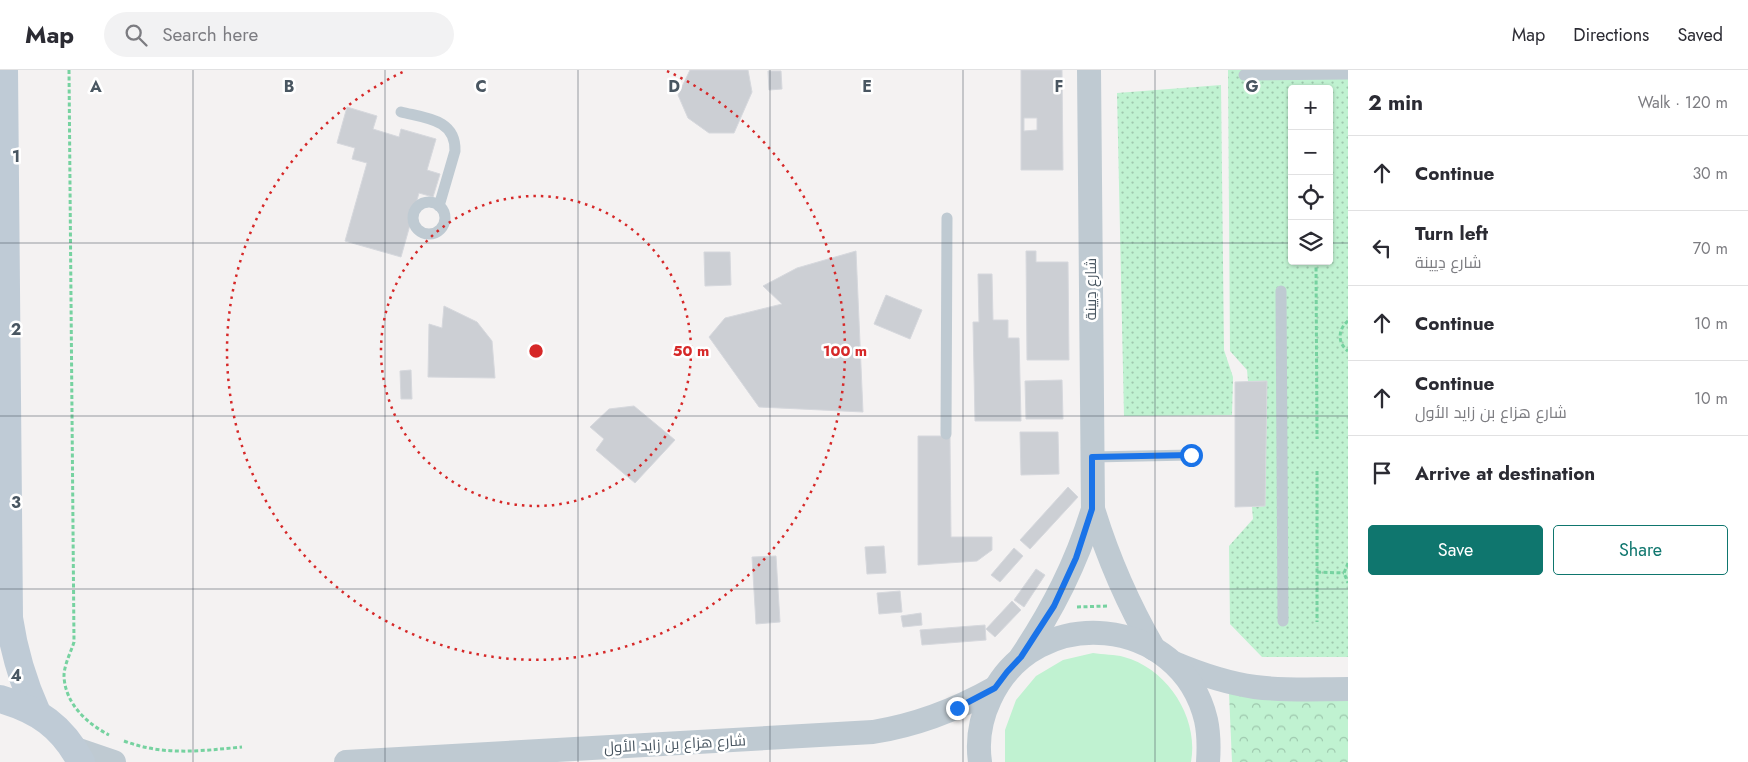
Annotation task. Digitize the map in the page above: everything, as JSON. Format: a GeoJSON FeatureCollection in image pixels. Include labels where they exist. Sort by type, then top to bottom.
{"type":"FeatureCollection","features":[{"type":"Feature","properties":{"kind":"main road"},"geometry":{"type":"LineString","coordinates":[[4,70],[9,618],[18,668],[38,714]]}},
{"type":"Feature","properties":{"kind":"main road"},"geometry":{"type":"LineString","coordinates":[[0,699],[19,704],[51,723],[77,755]]}},
{"type":"Feature","properties":{"kind":"street","name":"شارع دِيينة"},"geometry":{"type":"LineString","coordinates":[[1021,657],[1054,606],[1076,558],[1092,509],[1089,70]]}},
{"type":"Feature","properties":{"kind":"street","name":"شارع دِيينة"},"geometry":{"type":"LineString","coordinates":[[1092,509],[1108,556],[1128,602],[1162,655]]}},
{"type":"Feature","properties":{"kind":"street"},"geometry":{"type":"LineString","coordinates":[[980,762],[980,732],[985,709],[995,688],[1021,657],[1041,644],[1063,636],[1086,632],[1110,633],[1133,639],[1197,673],[1255,687],[1348,689]]}},
{"type":"Feature","properties":{"kind":"street"},"geometry":{"type":"LineString","coordinates":[[1162,655],[1186,679],[1201,706],[1209,743],[1208,762]]}},
{"type":"Feature","properties":{"kind":"street","name":"شارع هزاع بن زايد الأول"},"geometry":{"type":"LineString","coordinates":[[346,762],[873,732],[916,723],[936,716],[957,708],[995,688]]}},
{"type":"Feature","properties":{"kind":"street"},"geometry":{"type":"LineString","coordinates":[[77,755],[117,751]]}},
{"type":"Feature","properties":{"kind":"lane"},"geometry":{"type":"LineString","coordinates":[[1244,75],[1348,74]]}},
{"type":"Feature","properties":{"kind":"lane"},"geometry":{"type":"LineString","coordinates":[[401,112],[443,124],[456,143],[439,206]]}},
{"type":"Feature","properties":{"kind":"lane"},"geometry":{"type":"LineString","coordinates":[[946,434],[947,218]]}},
{"type":"Feature","properties":{"kind":"lane"},"geometry":{"type":"LineString","coordinates":[[1281,291],[1283,620]]}},
{"type":"Feature","properties":{"kind":"lane"},"geometry":{"type":"LineString","coordinates":[[1092,457],[1191,455]]}},
{"type":"Feature","properties":{"kind":"path"},"geometry":{"type":"LineString","coordinates":[[69,70],[74,642],[64,674],[66,690],[77,712],[97,729],[111,736]]}},
{"type":"Feature","properties":{"kind":"path"},"geometry":{"type":"LineString","coordinates":[[1316,265],[1318,439]]}},
{"type":"Feature","properties":{"kind":"path"},"geometry":{"type":"LineString","coordinates":[[1348,321],[1343,325],[1340,333],[1340,341],[1344,349],[1348,351]]}},
{"type":"Feature","properties":{"kind":"path"},"geometry":{"type":"LineString","coordinates":[[1317,471],[1317,622]]}},
{"type":"Feature","properties":{"kind":"path"},"geometry":{"type":"LineString","coordinates":[[1348,563],[1344,573],[1348,583]]}},
{"type":"Feature","properties":{"kind":"path"},"geometry":{"type":"LineString","coordinates":[[1317,572],[1344,573]]}},
{"type":"Feature","properties":{"kind":"path"},"geometry":{"type":"LineString","coordinates":[[1054,606],[1068,608],[1116,606],[1128,602]]}},
{"type":"Feature","properties":{"kind":"path"},"geometry":{"type":"LineString","coordinates":[[117,751],[142,748],[186,752],[242,747]]}},
{"type":"Feature","properties":{"kind":"green space"},"geometry":{"type":"Polygon","coordinates":[[[1228,70],[1348,70],[1348,657],[1262,657],[1230,624],[1229,546],[1253,519],[1252,507],[1265,506],[1267,381],[1248,381],[1247,370],[1230,351],[1228,70]]]}},
{"type":"Feature","properties":{"kind":"green space"},"geometry":{"type":"Polygon","coordinates":[[[1221,85],[1224,350],[1233,377],[1232,415],[1124,416],[1117,93],[1221,85]]]}},
{"type":"Feature","properties":{"kind":"green space"},"geometry":{"type":"Polygon","coordinates":[[[1093,653],[1120,656],[1140,663],[1167,684],[1177,697],[1190,729],[1192,745],[1191,762],[1005,762],[1005,730],[1016,700],[1036,676],[1063,660],[1093,653]]]}},
{"type":"Feature","properties":{"kind":"green space"},"geometry":{"type":"Polygon","coordinates":[[[1229,693],[1348,699],[1348,762],[1232,762],[1229,693]]]}},
{"type":"Feature","properties":{"kind":"building"},"geometry":{"type":"Polygon","coordinates":[[[690,70],[748,70],[752,92],[734,133],[709,133],[688,118],[678,95],[690,70]]]}},
{"type":"Feature","properties":{"kind":"building"},"geometry":{"type":"Polygon","coordinates":[[[1021,70],[1062,70],[1063,170],[1021,170],[1021,70]],[[1024,118],[1024,131],[1037,130],[1037,118],[1024,118]]]}},
{"type":"Feature","properties":{"kind":"building"},"geometry":{"type":"Polygon","coordinates":[[[768,71],[781,71],[782,89],[769,90],[768,71]]]}},
{"type":"Feature","properties":{"kind":"building"},"geometry":{"type":"Polygon","coordinates":[[[347,107],[377,116],[373,129],[399,137],[401,129],[436,139],[427,170],[440,174],[433,197],[419,193],[401,257],[345,241],[367,163],[352,159],[355,148],[337,143],[347,107]]]}},
{"type":"Feature","properties":{"kind":"building"},"geometry":{"type":"Polygon","coordinates":[[[856,251],[863,412],[759,407],[709,337],[725,318],[782,304],[763,286],[797,268],[856,251]]]}},
{"type":"Feature","properties":{"kind":"building"},"geometry":{"type":"Polygon","coordinates":[[[1026,251],[1036,251],[1036,262],[1068,262],[1069,360],[1027,360],[1026,251]]]}},
{"type":"Feature","properties":{"kind":"building"},"geometry":{"type":"Polygon","coordinates":[[[704,252],[730,252],[731,285],[705,286],[704,252]]]}},
{"type":"Feature","properties":{"kind":"building"},"geometry":{"type":"Polygon","coordinates":[[[978,274],[992,274],[993,320],[1008,320],[1008,338],[1019,338],[1021,421],[975,421],[973,322],[979,322],[978,274]]]}},
{"type":"Feature","properties":{"kind":"building"},"geometry":{"type":"Polygon","coordinates":[[[886,295],[922,310],[910,339],[874,324],[886,295]]]}},
{"type":"Feature","properties":{"kind":"building"},"geometry":{"type":"Polygon","coordinates":[[[444,306],[477,322],[492,341],[495,378],[428,377],[429,324],[442,328],[444,306]]]}},
{"type":"Feature","properties":{"kind":"building"},"geometry":{"type":"Polygon","coordinates":[[[411,370],[412,399],[401,399],[400,371],[411,370]]]}},
{"type":"Feature","properties":{"kind":"building"},"geometry":{"type":"Polygon","coordinates":[[[1062,380],[1063,419],[1026,419],[1025,381],[1062,380]]]}},
{"type":"Feature","properties":{"kind":"building"},"geometry":{"type":"Polygon","coordinates":[[[1267,381],[1265,506],[1235,507],[1235,382],[1267,381]]]}},
{"type":"Feature","properties":{"kind":"building"},"geometry":{"type":"Polygon","coordinates":[[[634,406],[675,440],[635,483],[596,450],[604,439],[590,427],[609,409],[634,406]]]}},
{"type":"Feature","properties":{"kind":"building"},"geometry":{"type":"Polygon","coordinates":[[[1020,432],[1058,432],[1059,474],[1021,475],[1020,432]]]}},
{"type":"Feature","properties":{"kind":"building"},"geometry":{"type":"Polygon","coordinates":[[[918,436],[950,436],[951,537],[992,537],[992,550],[977,561],[918,565],[918,436]]]}},
{"type":"Feature","properties":{"kind":"building"},"geometry":{"type":"Polygon","coordinates":[[[1068,487],[1078,497],[1030,549],[1020,540],[1068,487]]]}},
{"type":"Feature","properties":{"kind":"building"},"geometry":{"type":"Polygon","coordinates":[[[884,546],[886,573],[867,574],[865,547],[884,546]]]}},
{"type":"Feature","properties":{"kind":"building"},"geometry":{"type":"Polygon","coordinates":[[[1014,548],[1023,556],[1000,582],[991,575],[1014,548]]]}},
{"type":"Feature","properties":{"kind":"building"},"geometry":{"type":"Polygon","coordinates":[[[776,556],[780,622],[756,624],[752,557],[776,556]]]}},
{"type":"Feature","properties":{"kind":"building"},"geometry":{"type":"Polygon","coordinates":[[[1036,569],[1045,575],[1024,607],[1014,600],[1036,569]]]}},
{"type":"Feature","properties":{"kind":"building"},"geometry":{"type":"Polygon","coordinates":[[[900,591],[902,612],[879,614],[877,593],[900,591]]]}},
{"type":"Feature","properties":{"kind":"building"},"geometry":{"type":"Polygon","coordinates":[[[1012,601],[1021,610],[995,637],[986,629],[1012,601]]]}},
{"type":"Feature","properties":{"kind":"building"},"geometry":{"type":"Polygon","coordinates":[[[921,613],[922,625],[903,627],[901,616],[921,613]]]}},
{"type":"Feature","properties":{"kind":"building"},"geometry":{"type":"Polygon","coordinates":[[[985,625],[986,640],[922,645],[920,630],[985,625]]]}},
{"type":"Feature","properties":{"kind":"route"},"geometry":{"type":"LineString","coordinates":[[957,708],[995,688],[1021,657],[1054,606],[1076,558],[1092,509],[1092,457],[1191,455]]}}]}
